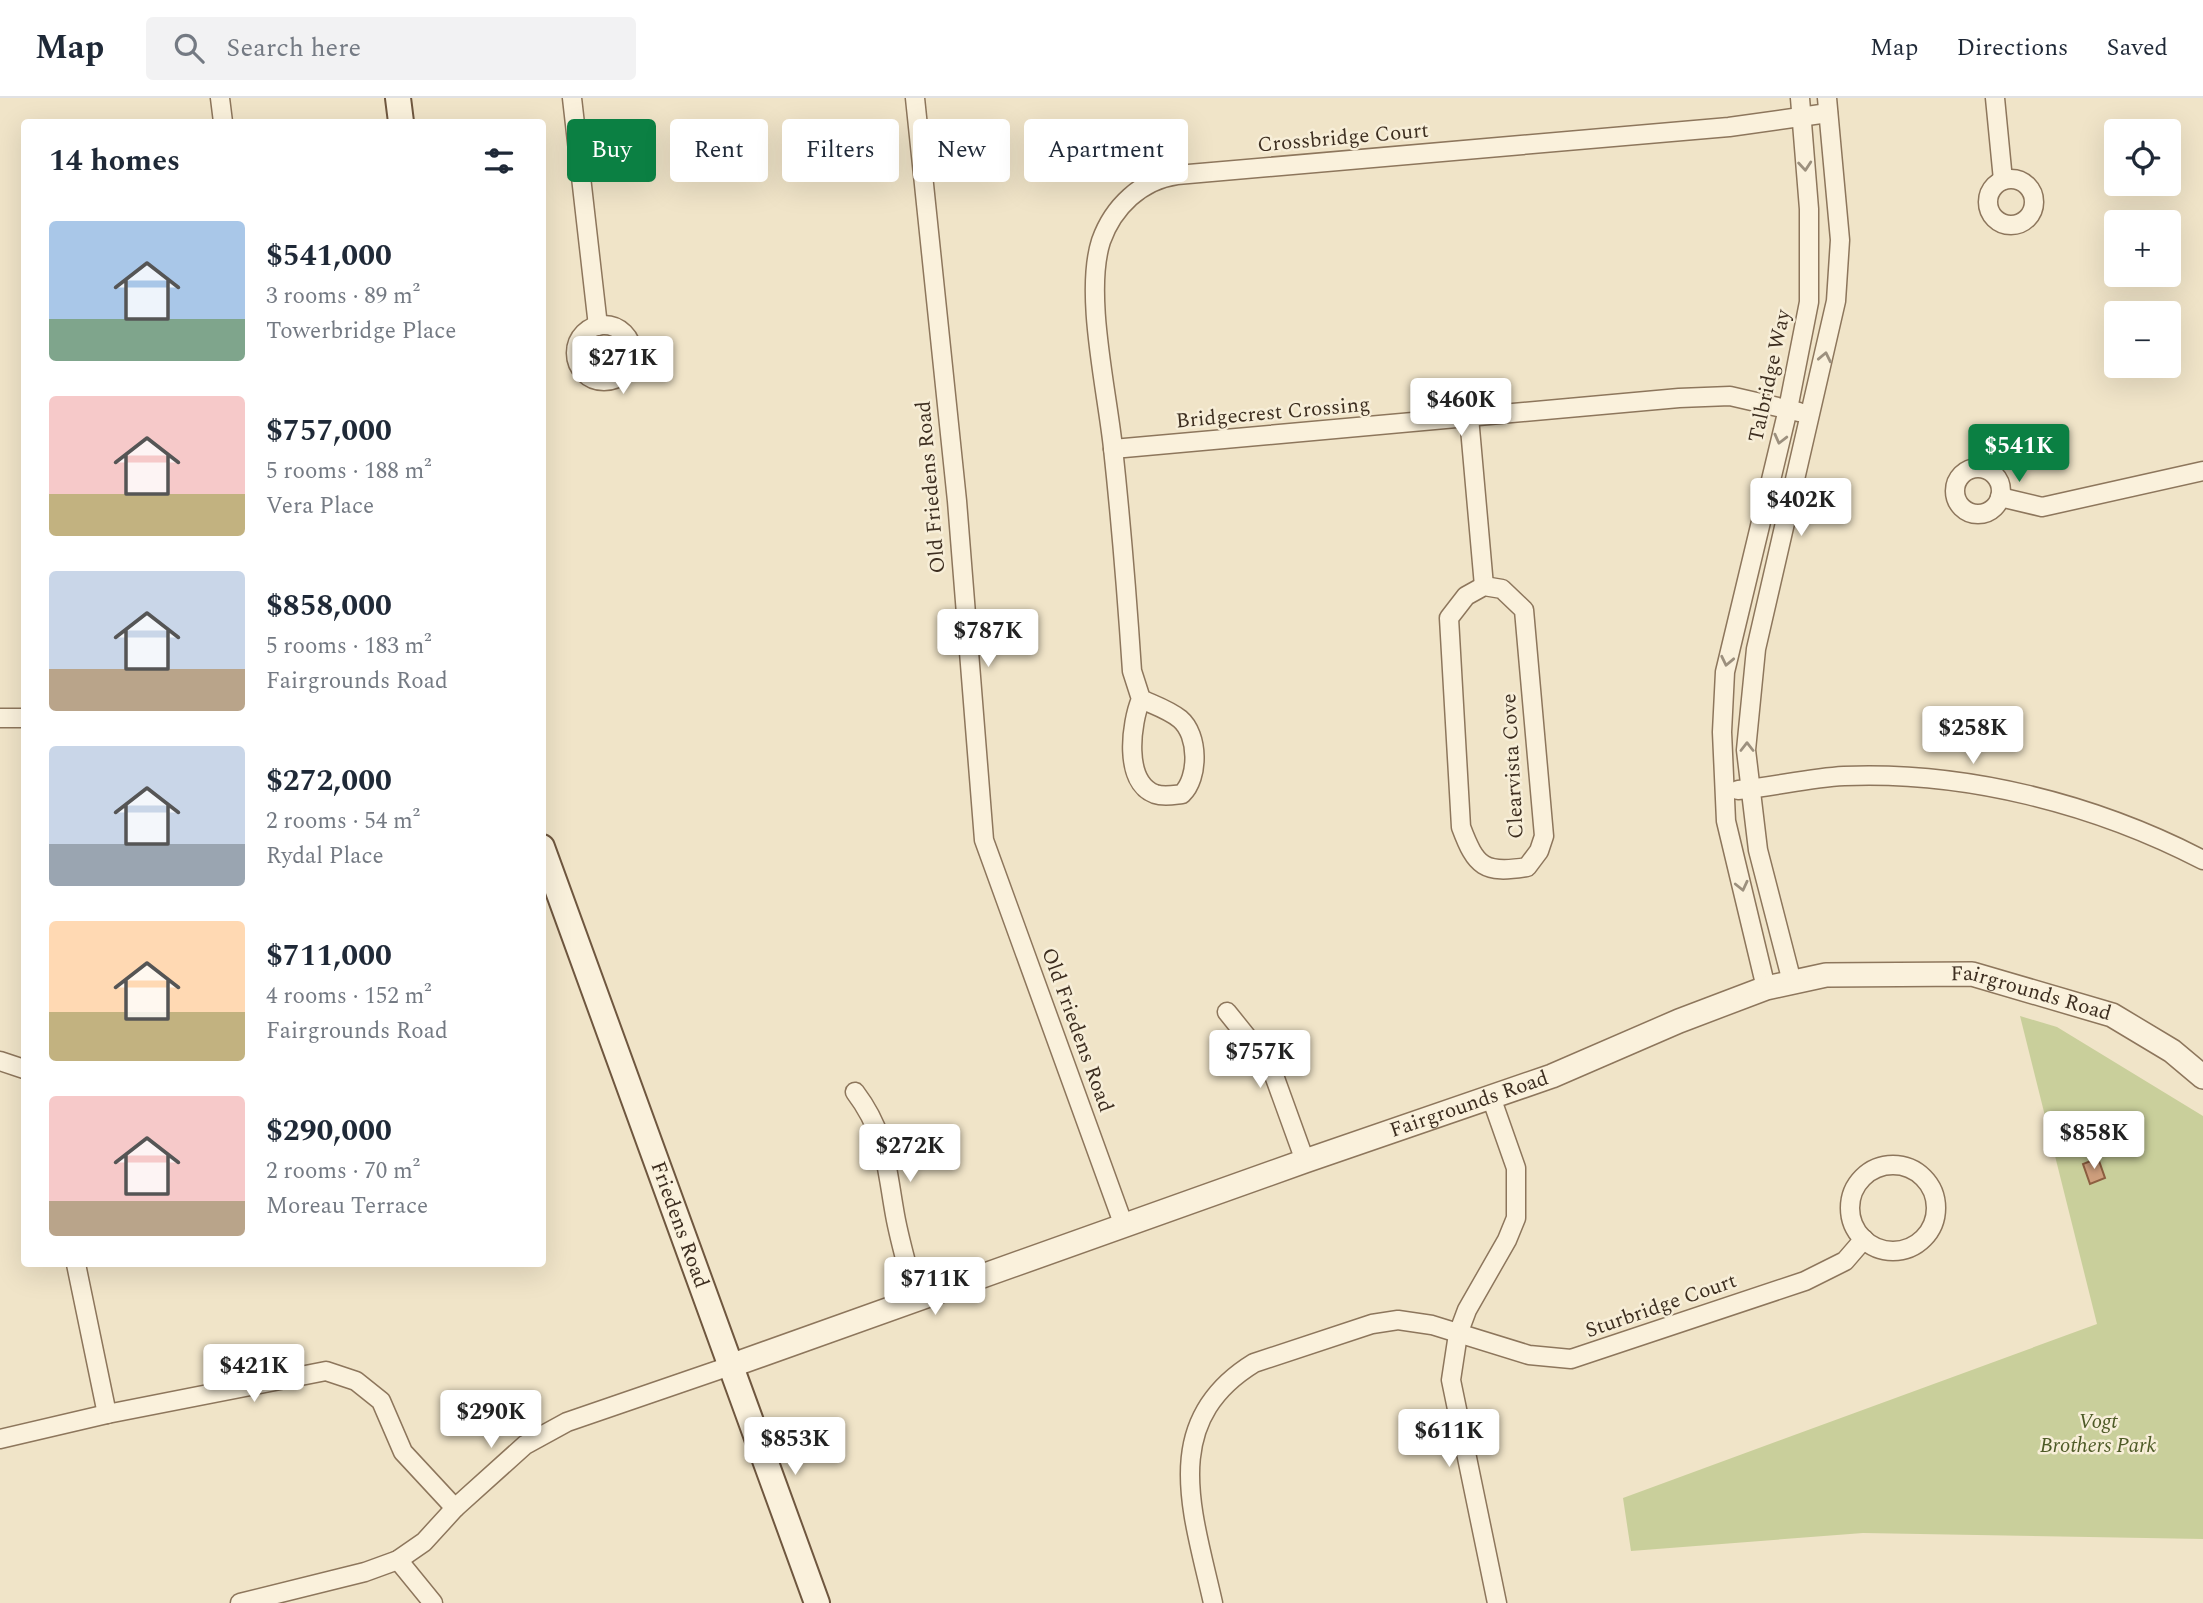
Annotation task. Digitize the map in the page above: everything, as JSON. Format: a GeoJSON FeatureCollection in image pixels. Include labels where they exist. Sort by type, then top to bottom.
{"type":"FeatureCollection","features":[{"type":"Feature","properties":{"kind":"main road"},"geometry":{"type":"LineString","coordinates":[[398,98],[401,119]]}},
{"type":"Feature","properties":{"kind":"main road","name":"Friedens Road"},"geometry":{"type":"LineString","coordinates":[[546,858],[817,1603]]}},
{"type":"Feature","properties":{"kind":"street"},"geometry":{"type":"LineString","coordinates":[[219,98],[222,119]]}},
{"type":"Feature","properties":{"kind":"street"},"geometry":{"type":"LineString","coordinates":[[572,98],[598,326]]}},
{"type":"Feature","properties":{"kind":"street","name":"Old Friedens Road"},"geometry":{"type":"LineString","coordinates":[[915,98],[957,501],[984,840],[1124,1226]]}},
{"type":"Feature","properties":{"kind":"street","name":"Talbridge Way"},"geometry":{"type":"LineString","coordinates":[[1766,988],[1726,821],[1725,672],[1788,409],[1809,302],[1809,209],[1800,98]]}},
{"type":"Feature","properties":{"kind":"street"},"geometry":{"type":"LineString","coordinates":[[1995,98],[2003,180]]}},
{"type":"Feature","properties":{"kind":"street"},"geometry":{"type":"LineString","coordinates":[[1791,982],[1758,850],[1746,750],[1756,649],[1836,301],[1840,240],[1828,106]]}},
{"type":"Feature","properties":{"kind":"street","name":"Crossbridge Court"},"geometry":{"type":"LineString","coordinates":[[1141,699],[1132,671],[1114,449],[1095,290],[1101,243],[1114,213],[1139,190],[1158,178],[1729,127],[1801,117],[1828,106]]}},
{"type":"Feature","properties":{"kind":"street","name":"Bridgecrest Crossing"},"geometry":{"type":"LineString","coordinates":[[1114,449],[1730,396],[1811,415]]}},
{"type":"Feature","properties":{"kind":"street"},"geometry":{"type":"LineString","coordinates":[[1469,418],[1484,586]]}},
{"type":"Feature","properties":{"kind":"street"},"geometry":{"type":"LineString","coordinates":[[2000,497],[2042,507],[2203,471]]}},
{"type":"Feature","properties":{"kind":"street","name":"Clearvista Cove"},"geometry":{"type":"LineString","coordinates":[[1484,586],[1502,589],[1524,611],[1544,836],[1539,851],[1527,867],[1501,872],[1485,867],[1472,856],[1461,827],[1449,632],[1449,618],[1466,596],[1484,586]]}},
{"type":"Feature","properties":{"kind":"street"},"geometry":{"type":"LineString","coordinates":[[1141,699],[1182,720],[1191,737],[1194,764],[1191,786],[1182,794],[1153,793],[1141,783],[1131,740],[1132,719],[1141,699]]}},
{"type":"Feature","properties":{"kind":"street"},"geometry":{"type":"LineString","coordinates":[[0,718],[21,719]]}},
{"type":"Feature","properties":{"kind":"street"},"geometry":{"type":"LineString","coordinates":[[1724,790],[1843,776],[1935,778],[2030,796],[2148,831],[2203,860]]}},
{"type":"Feature","properties":{"kind":"street","name":"Fairgrounds Road"},"geometry":{"type":"LineString","coordinates":[[730,1366],[1552,1076],[1679,1021],[1766,988],[1826,975],[1972,974],[2112,1015],[2172,1051],[2203,1077]]}},
{"type":"Feature","properties":{"kind":"street"},"geometry":{"type":"LineString","coordinates":[[1227,1012],[1271,1068],[1305,1161]]}},
{"type":"Feature","properties":{"kind":"street"},"geometry":{"type":"LineString","coordinates":[[0,1061],[21,1068]]}},
{"type":"Feature","properties":{"kind":"street"},"geometry":{"type":"LineString","coordinates":[[855,1092],[876,1122],[885,1146],[895,1217],[916,1300]]}},
{"type":"Feature","properties":{"kind":"street"},"geometry":{"type":"LineString","coordinates":[[1491,1097],[1516,1168],[1516,1218],[1507,1240],[1467,1310],[1458,1334],[1451,1380],[1454,1405],[1497,1603]]}},
{"type":"Feature","properties":{"kind":"street"},"geometry":{"type":"LineString","coordinates":[[1891,1164],[1914,1170],[1924,1178],[1935,1201],[1936,1214],[1925,1237],[1915,1245],[1891,1251],[1879,1249],[1864,1239],[1852,1224],[1849,1213],[1850,1201],[1860,1180],[1868,1172],[1891,1164]]}},
{"type":"Feature","properties":{"kind":"street","name":"Sturbridge Court"},"geometry":{"type":"LineString","coordinates":[[1213,1603],[1191,1501],[1188,1463],[1196,1429],[1212,1399],[1239,1373],[1261,1360],[1372,1324],[1398,1320],[1432,1325],[1529,1355],[1570,1359],[1591,1355],[1828,1272],[1845,1261],[1864,1239]]}},
{"type":"Feature","properties":{"kind":"street"},"geometry":{"type":"LineString","coordinates":[[77,1267],[107,1414]]}},
{"type":"Feature","properties":{"kind":"street"},"geometry":{"type":"LineString","coordinates":[[240,1603],[365,1572],[398,1559],[424,1542],[455,1508],[525,1445],[567,1422],[730,1366]]}},
{"type":"Feature","properties":{"kind":"street"},"geometry":{"type":"LineString","coordinates":[[0,1439],[107,1414],[326,1371],[356,1381],[381,1401],[403,1452],[455,1508]]}},
{"type":"Feature","properties":{"kind":"street"},"geometry":{"type":"LineString","coordinates":[[398,1559],[433,1603]]}},
{"type":"Feature","properties":{"kind":"green space","name":"Vogt Brothers Park"},"geometry":{"type":"Polygon","coordinates":[[[2020,1016],[2057,1027],[2203,1116],[2203,1539],[1863,1533],[1631,1551],[1623,1498],[2097,1324],[2020,1016]]]}},
{"type":"Feature","properties":{"kind":"building"},"geometry":{"type":"Polygon","coordinates":[[[2098,1158],[2105,1178],[2090,1184],[2083,1164],[2098,1158]]]}}]}
